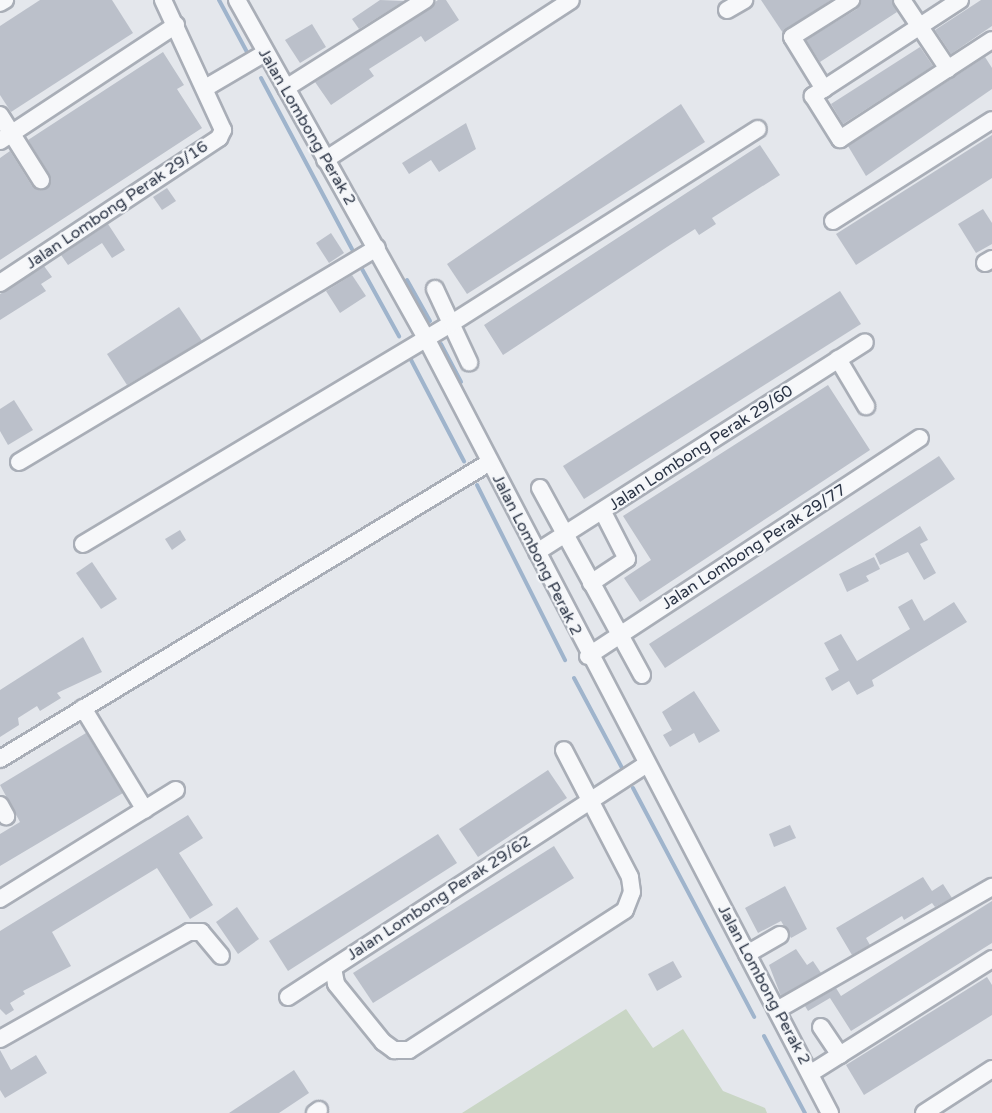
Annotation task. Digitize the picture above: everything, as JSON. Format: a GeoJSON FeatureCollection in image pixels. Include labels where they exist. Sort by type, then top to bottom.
{"type":"FeatureCollection","features":[{"type":"Feature","properties":{"kind":"street"},"geometry":{"type":"LineString","coordinates":[[0,3],[5,0]]}},
{"type":"Feature","properties":{"kind":"street","name":"Jalan Lombong Perak 29/16"},"geometry":{"type":"LineString","coordinates":[[0,283],[219,138],[222,120],[163,0]]}},
{"type":"Feature","properties":{"kind":"street","name":"Jalan Lombong Perak 2"},"geometry":{"type":"LineString","coordinates":[[237,0],[426,338],[588,656],[811,1073],[830,1113]]}},
{"type":"Feature","properties":{"kind":"street"},"geometry":{"type":"LineString","coordinates":[[285,88],[425,0]]}},
{"type":"Feature","properties":{"kind":"street"},"geometry":{"type":"LineString","coordinates":[[325,160],[571,0]]}},
{"type":"Feature","properties":{"kind":"street"},"geometry":{"type":"LineString","coordinates":[[727,10],[744,0]]}},
{"type":"Feature","properties":{"kind":"street"},"geometry":{"type":"LineString","coordinates":[[851,0],[792,37],[840,139],[992,40]]}},
{"type":"Feature","properties":{"kind":"street"},"geometry":{"type":"LineString","coordinates":[[903,0],[948,69]]}},
{"type":"Feature","properties":{"kind":"street"},"geometry":{"type":"LineString","coordinates":[[818,92],[960,0]]}},
{"type":"Feature","properties":{"kind":"street"},"geometry":{"type":"LineString","coordinates":[[6,137],[176,25]]}},
{"type":"Feature","properties":{"kind":"street"},"geometry":{"type":"LineString","coordinates":[[207,87],[265,53]]}},
{"type":"Feature","properties":{"kind":"street"},"geometry":{"type":"LineString","coordinates":[[0,116],[6,137],[41,180]]}},
{"type":"Feature","properties":{"kind":"street"},"geometry":{"type":"LineString","coordinates":[[833,221],[992,120]]}},
{"type":"Feature","properties":{"kind":"street"},"geometry":{"type":"LineString","coordinates":[[83,544],[452,323],[758,129]]}},
{"type":"Feature","properties":{"kind":"street"},"geometry":{"type":"LineString","coordinates":[[19,462],[377,248]]}},
{"type":"Feature","properties":{"kind":"street"},"geometry":{"type":"LineString","coordinates":[[435,289],[470,362]]}},
{"type":"Feature","properties":{"kind":"street","name":"Jalan Lombong Perak 29/60"},"geometry":{"type":"LineString","coordinates":[[537,552],[603,512],[865,342]]}},
{"type":"Feature","properties":{"kind":"street"},"geometry":{"type":"LineString","coordinates":[[838,359],[866,406]]}},
{"type":"Feature","properties":{"kind":"street","name":"Jalan Lombong Perak 29/77"},"geometry":{"type":"LineString","coordinates":[[588,656],[920,438]]}},
{"type":"Feature","properties":{"kind":"street"},"geometry":{"type":"LineString","coordinates":[[0,759],[490,462]]}},
{"type":"Feature","properties":{"kind":"street"},"geometry":{"type":"LineString","coordinates":[[540,488],[642,675]]}},
{"type":"Feature","properties":{"kind":"street"},"geometry":{"type":"LineString","coordinates":[[591,584],[627,558],[603,512]]}},
{"type":"Feature","properties":{"kind":"street"},"geometry":{"type":"LineString","coordinates":[[83,708],[146,810]]}},
{"type":"Feature","properties":{"kind":"street"},"geometry":{"type":"LineString","coordinates":[[333,968],[336,984],[394,1050],[409,1050],[625,910],[632,892],[630,877],[564,750]]}},
{"type":"Feature","properties":{"kind":"street","name":"Jalan Lombong Perak 29/62"},"geometry":{"type":"LineString","coordinates":[[288,997],[645,765]]}},
{"type":"Feature","properties":{"kind":"street"},"geometry":{"type":"LineString","coordinates":[[0,899],[176,790]]}},
{"type":"Feature","properties":{"kind":"street"},"geometry":{"type":"LineString","coordinates":[[777,1010],[992,887]]}},
{"type":"Feature","properties":{"kind":"street"},"geometry":{"type":"LineString","coordinates":[[0,1039],[189,932],[201,932],[221,956]]}},
{"type":"Feature","properties":{"kind":"street"},"geometry":{"type":"LineString","coordinates":[[747,954],[780,935]]}},
{"type":"Feature","properties":{"kind":"street"},"geometry":{"type":"LineString","coordinates":[[811,1073],[992,959]]}},
{"type":"Feature","properties":{"kind":"street"},"geometry":{"type":"LineString","coordinates":[[820,1027],[840,1055]]}},
{"type":"Feature","properties":{"kind":"street"},"geometry":{"type":"LineString","coordinates":[[924,1113],[992,1069]]}},
{"type":"Feature","properties":{"kind":"green space"},"geometry":{"type":"Polygon","coordinates":[[[626,1009],[653,1048],[683,1029],[723,1091],[765,1108],[767,1113],[462,1113],[626,1009]]]}},
{"type":"Feature","properties":{"kind":"building"},"geometry":{"type":"Polygon","coordinates":[[[40,0],[112,0],[133,33],[11,112],[0,95],[0,26],[40,0]]]}},
{"type":"Feature","properties":{"kind":"building"},"geometry":{"type":"Polygon","coordinates":[[[380,0],[404,1],[359,29],[352,19],[380,0]]]}},
{"type":"Feature","properties":{"kind":"building"},"geometry":{"type":"Polygon","coordinates":[[[438,0],[446,0],[459,20],[425,42],[421,36],[369,69],[374,76],[331,105],[315,82],[438,0]]]}},
{"type":"Feature","properties":{"kind":"building"},"geometry":{"type":"Polygon","coordinates":[[[761,0],[831,0],[783,33],[761,0]]]}},
{"type":"Feature","properties":{"kind":"building"},"geometry":{"type":"Polygon","coordinates":[[[861,0],[892,0],[897,12],[820,62],[806,40],[857,9],[861,0]]]}},
{"type":"Feature","properties":{"kind":"building"},"geometry":{"type":"Polygon","coordinates":[[[981,0],[992,0],[992,26],[951,54],[935,30],[981,0]]]}},
{"type":"Feature","properties":{"kind":"building"},"geometry":{"type":"Polygon","coordinates":[[[312,24],[326,47],[300,63],[285,40],[312,24]]]}},
{"type":"Feature","properties":{"kind":"building"},"geometry":{"type":"Polygon","coordinates":[[[920,47],[933,66],[843,124],[831,104],[920,47]]]}},
{"type":"Feature","properties":{"kind":"building"},"geometry":{"type":"Polygon","coordinates":[[[163,52],[184,85],[177,89],[202,128],[0,260],[0,158],[10,151],[32,186],[47,189],[50,175],[28,140],[163,52]]]}},
{"type":"Feature","properties":{"kind":"building"},"geometry":{"type":"Polygon","coordinates":[[[985,57],[992,68],[992,89],[866,176],[848,146],[985,57]]]}},
{"type":"Feature","properties":{"kind":"building"},"geometry":{"type":"Polygon","coordinates":[[[681,104],[705,142],[467,294],[447,264],[681,104]]]}},
{"type":"Feature","properties":{"kind":"building"},"geometry":{"type":"Polygon","coordinates":[[[466,123],[476,149],[439,172],[431,160],[409,174],[402,163],[466,123]]]}},
{"type":"Feature","properties":{"kind":"building"},"geometry":{"type":"Polygon","coordinates":[[[992,135],[992,178],[856,265],[836,234],[992,135]]]}},
{"type":"Feature","properties":{"kind":"building"},"geometry":{"type":"Polygon","coordinates":[[[760,145],[780,175],[712,218],[716,224],[699,235],[695,229],[503,355],[484,325],[760,145]]]}},
{"type":"Feature","properties":{"kind":"building"},"geometry":{"type":"Polygon","coordinates":[[[167,188],[176,201],[162,210],[153,197],[167,188]]]}},
{"type":"Feature","properties":{"kind":"building"},"geometry":{"type":"Polygon","coordinates":[[[983,209],[992,223],[992,244],[976,253],[958,224],[983,209]]]}},
{"type":"Feature","properties":{"kind":"building"},"geometry":{"type":"Polygon","coordinates":[[[108,224],[125,250],[112,258],[102,243],[68,265],[61,255],[108,224]]]}},
{"type":"Feature","properties":{"kind":"building"},"geometry":{"type":"Polygon","coordinates":[[[331,233],[344,253],[329,263],[316,243],[331,233]]]}},
{"type":"Feature","properties":{"kind":"building"},"geometry":{"type":"Polygon","coordinates":[[[44,266],[52,277],[41,284],[46,291],[0,320],[0,294],[44,266]]]}},
{"type":"Feature","properties":{"kind":"building"},"geometry":{"type":"Polygon","coordinates":[[[352,275],[366,296],[340,313],[326,291],[352,275]]]}},
{"type":"Feature","properties":{"kind":"building"},"geometry":{"type":"Polygon","coordinates":[[[840,291],[861,324],[584,499],[563,466],[840,291]]]}},
{"type":"Feature","properties":{"kind":"building"},"geometry":{"type":"Polygon","coordinates":[[[179,307],[202,341],[127,385],[107,354],[179,307]]]}},
{"type":"Feature","properties":{"kind":"building"},"geometry":{"type":"Polygon","coordinates":[[[828,385],[870,450],[640,602],[624,578],[651,560],[623,516],[828,385]]]}},
{"type":"Feature","properties":{"kind":"building"},"geometry":{"type":"Polygon","coordinates":[[[14,400],[33,430],[8,445],[0,431],[0,409],[14,400]]]}},
{"type":"Feature","properties":{"kind":"building"},"geometry":{"type":"Polygon","coordinates":[[[939,456],[955,479],[665,668],[649,644],[939,456]]]}},
{"type":"Feature","properties":{"kind":"building"},"geometry":{"type":"Polygon","coordinates":[[[920,526],[928,540],[920,544],[936,573],[924,580],[908,552],[880,565],[875,554],[920,526]]]}},
{"type":"Feature","properties":{"kind":"building"},"geometry":{"type":"Polygon","coordinates":[[[180,530],[186,540],[172,550],[165,539],[180,530]]]}},
{"type":"Feature","properties":{"kind":"building"},"geometry":{"type":"Polygon","coordinates":[[[874,557],[880,569],[866,576],[869,581],[847,592],[839,574],[874,557]]]}},
{"type":"Feature","properties":{"kind":"building"},"geometry":{"type":"Polygon","coordinates":[[[92,562],[117,599],[101,609],[76,573],[92,562]]]}},
{"type":"Feature","properties":{"kind":"building"},"geometry":{"type":"Polygon","coordinates":[[[912,599],[924,621],[954,602],[967,622],[872,680],[874,686],[857,695],[849,681],[832,691],[825,678],[839,670],[824,643],[841,634],[857,661],[910,629],[898,607],[912,599]]]}},
{"type":"Feature","properties":{"kind":"building"},"geometry":{"type":"Polygon","coordinates":[[[83,637],[102,672],[57,693],[61,698],[40,711],[37,706],[18,718],[19,725],[0,737],[0,690],[83,637]]]}},
{"type":"Feature","properties":{"kind":"building"},"geometry":{"type":"Polygon","coordinates":[[[694,691],[720,731],[699,743],[694,733],[670,747],[663,735],[672,730],[662,712],[694,691]]]}},
{"type":"Feature","properties":{"kind":"building"},"geometry":{"type":"Polygon","coordinates":[[[86,733],[123,793],[0,866],[0,834],[20,822],[0,785],[86,733]]]}},
{"type":"Feature","properties":{"kind":"building"},"geometry":{"type":"Polygon","coordinates":[[[548,770],[567,798],[478,857],[459,829],[548,770]]]}},
{"type":"Feature","properties":{"kind":"building"},"geometry":{"type":"Polygon","coordinates":[[[188,815],[203,838],[179,853],[213,905],[190,919],[157,868],[52,932],[71,966],[23,991],[25,994],[10,1003],[14,1010],[6,1015],[0,1009],[0,931],[188,815]]]}},
{"type":"Feature","properties":{"kind":"building"},"geometry":{"type":"Polygon","coordinates":[[[790,825],[796,838],[774,847],[769,834],[790,825]]]}},
{"type":"Feature","properties":{"kind":"building"},"geometry":{"type":"Polygon","coordinates":[[[438,834],[457,863],[288,971],[269,941],[438,834]]]}},
{"type":"Feature","properties":{"kind":"building"},"geometry":{"type":"Polygon","coordinates":[[[554,846],[574,878],[373,1003],[353,973],[554,846]]]}},
{"type":"Feature","properties":{"kind":"building"},"geometry":{"type":"Polygon","coordinates":[[[923,877],[932,891],[943,884],[952,898],[935,907],[932,903],[904,920],[902,916],[866,938],[870,945],[852,955],[836,928],[923,877]]]}},
{"type":"Feature","properties":{"kind":"building"},"geometry":{"type":"Polygon","coordinates":[[[785,886],[807,929],[791,938],[781,921],[758,933],[745,908],[785,886]]]}},
{"type":"Feature","properties":{"kind":"building"},"geometry":{"type":"Polygon","coordinates":[[[992,901],[992,943],[851,1031],[830,998],[808,1011],[805,1006],[836,988],[841,996],[992,901]]]}},
{"type":"Feature","properties":{"kind":"building"},"geometry":{"type":"Polygon","coordinates":[[[237,907],[259,939],[238,954],[216,922],[237,907]]]}},
{"type":"Feature","properties":{"kind":"building"},"geometry":{"type":"Polygon","coordinates":[[[796,949],[807,965],[813,961],[821,973],[781,996],[769,965],[796,949]]]}},
{"type":"Feature","properties":{"kind":"building"},"geometry":{"type":"Polygon","coordinates":[[[673,961],[682,977],[657,991],[648,974],[673,961]]]}},
{"type":"Feature","properties":{"kind":"building"},"geometry":{"type":"Polygon","coordinates":[[[987,977],[992,985],[992,1015],[864,1095],[846,1065],[987,977]]]}},
{"type":"Feature","properties":{"kind":"building"},"geometry":{"type":"Polygon","coordinates":[[[0,1050],[11,1070],[36,1055],[47,1073],[5,1098],[0,1090],[0,1050]]]}},
{"type":"Feature","properties":{"kind":"building"},"geometry":{"type":"Polygon","coordinates":[[[294,1070],[309,1093],[279,1113],[229,1113],[294,1070]]]}},
{"type":"Feature","properties":{"kind":"waterway"},"geometry":{"type":"LineString","coordinates":[[219,0],[247,52]]}},
{"type":"Feature","properties":{"kind":"waterway"},"geometry":{"type":"LineString","coordinates":[[261,78],[352,249]]}},
{"type":"Feature","properties":{"kind":"waterway"},"geometry":{"type":"LineString","coordinates":[[362,269],[399,336]]}},
{"type":"Feature","properties":{"kind":"waterway"},"geometry":{"type":"LineString","coordinates":[[407,280],[430,321]]}},
{"type":"Feature","properties":{"kind":"waterway"},"geometry":{"type":"LineString","coordinates":[[441,344],[461,382]]}},
{"type":"Feature","properties":{"kind":"waterway"},"geometry":{"type":"LineString","coordinates":[[409,356],[464,461]]}},
{"type":"Feature","properties":{"kind":"waterway"},"geometry":{"type":"LineString","coordinates":[[477,485],[565,660]]}},
{"type":"Feature","properties":{"kind":"waterway"},"geometry":{"type":"LineString","coordinates":[[574,678],[622,768]]}},
{"type":"Feature","properties":{"kind":"waterway"},"geometry":{"type":"LineString","coordinates":[[633,788],[754,1017]]}},
{"type":"Feature","properties":{"kind":"waterway"},"geometry":{"type":"LineString","coordinates":[[764,1036],[805,1113]]}}]}
